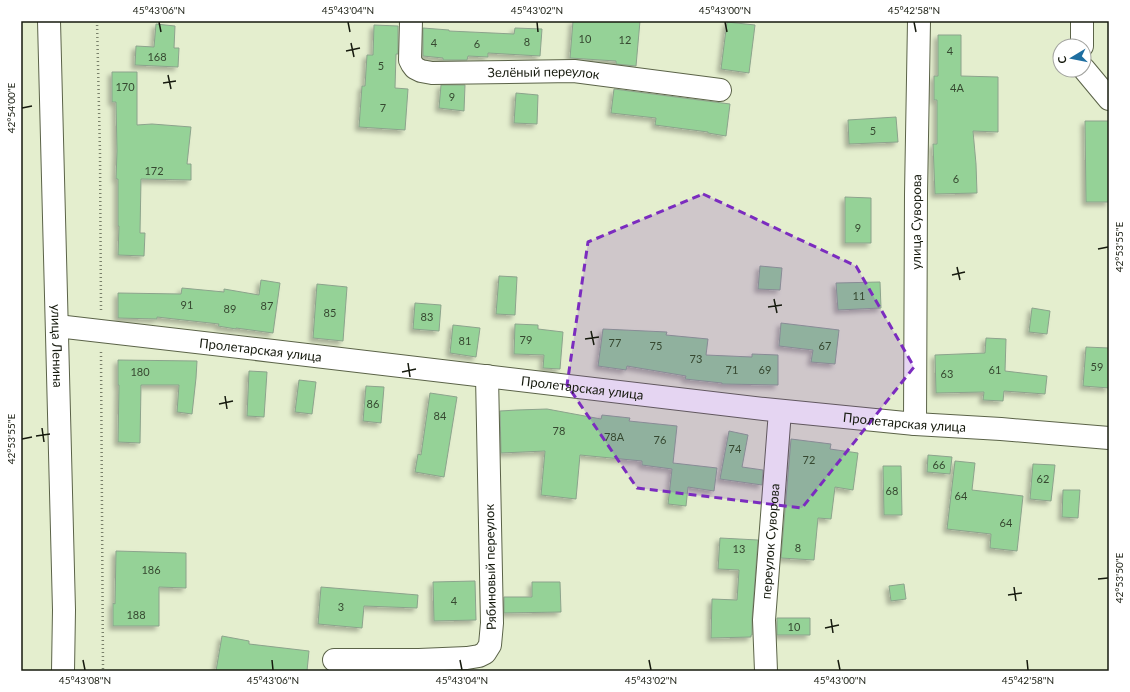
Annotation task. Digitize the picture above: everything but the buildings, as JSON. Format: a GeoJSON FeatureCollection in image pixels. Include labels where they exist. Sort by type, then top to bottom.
{"type":"FeatureCollection","features":[{"type":"Feature","properties":{"kind":"street","name":"улица Ленина"},"geometry":{"type":"LineString","coordinates":[[49,21],[64,610],[63,671]]}},
{"type":"Feature","properties":{"kind":"street","name":"Зелёный переулок"},"geometry":{"type":"LineString","coordinates":[[411,21],[410,60],[415,68],[421,71],[432,73],[574,71],[720,90]]}},
{"type":"Feature","properties":{"kind":"street","name":"улица Суворова"},"geometry":{"type":"LineString","coordinates":[[915,424],[916,194],[919,21]]}},
{"type":"Feature","properties":{"kind":"street"},"geometry":{"type":"LineString","coordinates":[[1082,21],[1082,38]]}},
{"type":"Feature","properties":{"kind":"street"},"geometry":{"type":"LineString","coordinates":[[1090,78],[1107,103]]}},
{"type":"Feature","properties":{"kind":"street","name":"Пролетарская улица"},"geometry":{"type":"LineString","coordinates":[[57,326],[780,411],[915,424],[1001,429],[1109,438]]}},
{"type":"Feature","properties":{"kind":"street","name":"Рябиновый переулок"},"geometry":{"type":"LineString","coordinates":[[334,660],[419,660],[467,658],[479,656],[485,653],[490,645],[492,624],[487,376]]}},
{"type":"Feature","properties":{"kind":"street","name":"переулок Суворова"},"geometry":{"type":"LineString","coordinates":[[766,671],[764,620],[780,411]]}},
{"type":"Feature","properties":{"kind":"highlighted area"},"geometry":{"type":"Polygon","coordinates":[[[703,194],[856,266],[914,367],[802,508],[637,488],[567,385],[588,242],[703,194]]]}}]}
